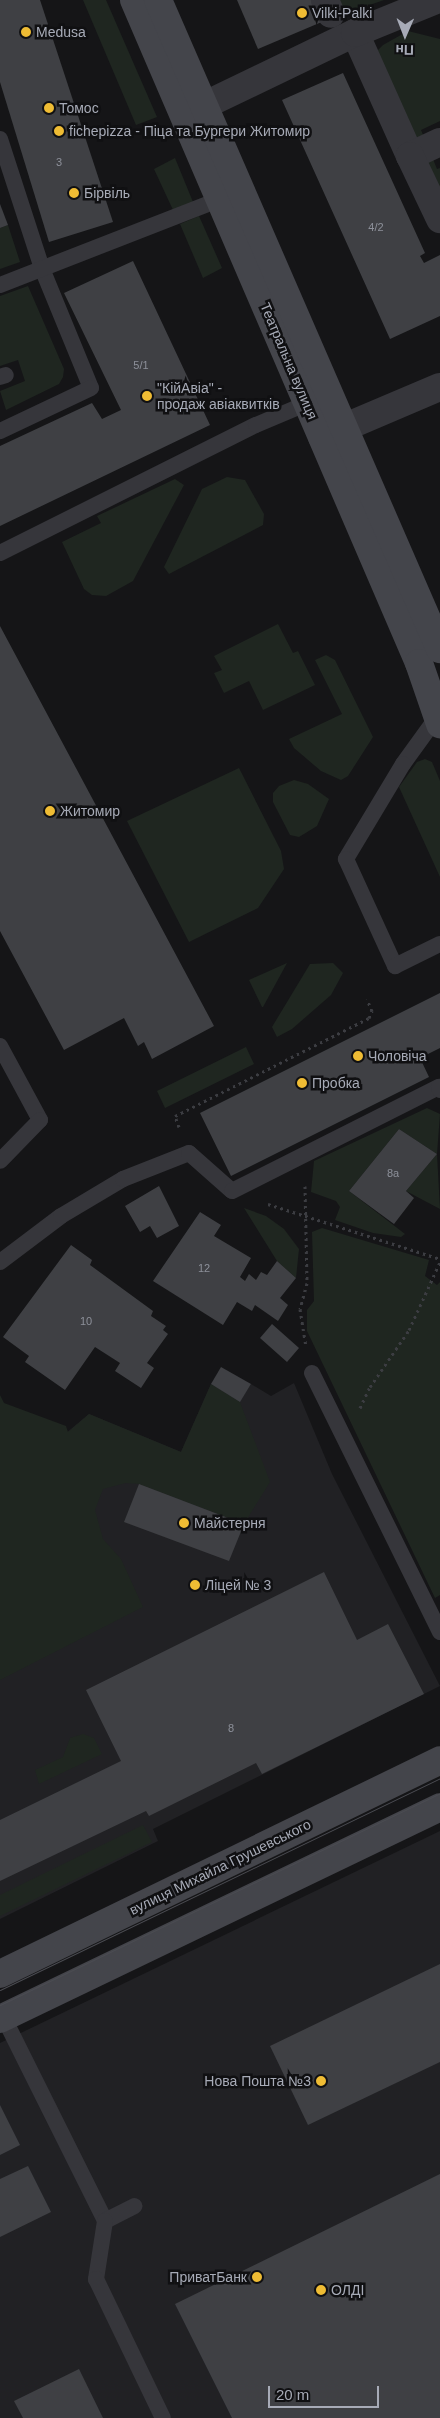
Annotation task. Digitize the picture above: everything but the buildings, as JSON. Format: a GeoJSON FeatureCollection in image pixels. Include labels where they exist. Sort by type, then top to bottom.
{"type":"FeatureCollection","features":[{"type":"Feature","properties":{"kind":"street","name":"Театральна вулиця"},"geometry":{"type":"LineString","coordinates":[[134,0],[218,200],[308,403],[337,442]]}},
{"type":"Feature","properties":{"kind":"street","name":"Театральна вулиця"},"geometry":{"type":"LineString","coordinates":[[158,0],[203,106],[337,442],[433,656],[438,720]]}},
{"type":"Feature","properties":{"kind":"street"},"geometry":{"type":"LineString","coordinates":[[203,106],[355,34],[436,0]]}},
{"type":"Feature","properties":{"kind":"street"},"geometry":{"type":"LineString","coordinates":[[355,34],[440,219]]}},
{"type":"Feature","properties":{"kind":"street"},"geometry":{"type":"LineString","coordinates":[[410,156],[440,142]]}},
{"type":"Feature","properties":{"kind":"street"},"geometry":{"type":"LineString","coordinates":[[337,442],[440,387]]}},
{"type":"Feature","properties":{"kind":"street"},"geometry":{"type":"LineString","coordinates":[[337,442],[440,406]]}},
{"type":"Feature","properties":{"kind":"street","name":"вулиця Михайла Грушевського"},"geometry":{"type":"LineString","coordinates":[[0,1974],[440,1760]]}},
{"type":"Feature","properties":{"kind":"street"},"geometry":{"type":"LineString","coordinates":[[2,2018],[440,1807]]}},
{"type":"Feature","properties":{"kind":"lane"},"geometry":{"type":"LineString","coordinates":[[0,139],[43,271],[91,388],[0,431]]}},
{"type":"Feature","properties":{"kind":"lane"},"geometry":{"type":"LineString","coordinates":[[0,285],[43,271],[218,200]]}},
{"type":"Feature","properties":{"kind":"lane"},"geometry":{"type":"LineString","coordinates":[[0,553],[256,425],[308,403]]}},
{"type":"Feature","properties":{"kind":"lane"},"geometry":{"type":"LineString","coordinates":[[438,720],[403,764],[346,859],[396,966],[440,944]]}},
{"type":"Feature","properties":{"kind":"lane"},"geometry":{"type":"LineString","coordinates":[[0,1046],[40,1120],[0,1161]]}},
{"type":"Feature","properties":{"kind":"lane"},"geometry":{"type":"LineString","coordinates":[[0,1262],[61,1216],[123,1179],[189,1153],[232,1191],[438,1087],[440,1090]]}},
{"type":"Feature","properties":{"kind":"lane"},"geometry":{"type":"LineString","coordinates":[[312,1373],[436,1614],[440,1632]]}},
{"type":"Feature","properties":{"kind":"lane"},"geometry":{"type":"LineString","coordinates":[[2,2018],[105,2221],[96,2279],[163,2418]]}},
{"type":"Feature","properties":{"kind":"lane"},"geometry":{"type":"LineString","coordinates":[[105,2221],[134,2206]]}},
{"type":"Feature","properties":{"kind":"path"},"geometry":{"type":"LineString","coordinates":[[189,1153],[175,1116],[369,1018],[372,1011],[367,999]]}},
{"type":"Feature","properties":{"kind":"path"},"geometry":{"type":"LineString","coordinates":[[304,1155],[307,1284],[300,1309],[312,1373]]}},
{"type":"Feature","properties":{"kind":"path"},"geometry":{"type":"LineString","coordinates":[[232,1191],[440,1261],[409,1330],[370,1387],[345,1440]]}},
{"type":"Feature","properties":{"kind":"shaded area"},"geometry":{"type":"Polygon","coordinates":[[[83,0],[106,0],[157,117],[136,125],[83,0]]]}},
{"type":"Feature","properties":{"kind":"shaded area"},"geometry":{"type":"Polygon","coordinates":[[[332,0],[384,0],[338,16],[332,0]]]}},
{"type":"Feature","properties":{"kind":"shaded area"},"geometry":{"type":"Polygon","coordinates":[[[408,31],[440,39],[440,121],[421,130],[437,169],[440,168],[440,194],[370,58],[383,45],[408,31]]]}},
{"type":"Feature","properties":{"kind":"shaded area"},"geometry":{"type":"Polygon","coordinates":[[[175,158],[193,202],[173,210],[154,169],[175,158]]]}},
{"type":"Feature","properties":{"kind":"shaded area"},"geometry":{"type":"Polygon","coordinates":[[[199,216],[222,268],[203,278],[180,224],[199,216]]]}},
{"type":"Feature","properties":{"kind":"shaded area"},"geometry":{"type":"Polygon","coordinates":[[[8,225],[20,262],[0,269],[0,228],[8,225]]]}},
{"type":"Feature","properties":{"kind":"shaded area"},"geometry":{"type":"Polygon","coordinates":[[[28,286],[64,369],[63,377],[59,384],[6,410],[0,391],[25,381],[18,360],[0,366],[0,296],[28,286]]]}},
{"type":"Feature","properties":{"kind":"shaded area"},"geometry":{"type":"Polygon","coordinates":[[[227,477],[245,480],[264,514],[263,525],[169,574],[164,567],[202,489],[227,477]]]}},
{"type":"Feature","properties":{"kind":"shaded area"},"geometry":{"type":"Polygon","coordinates":[[[175,479],[184,485],[133,581],[106,596],[92,595],[84,589],[62,542],[101,523],[97,516],[175,479]]]}},
{"type":"Feature","properties":{"kind":"shaded area"},"geometry":{"type":"Polygon","coordinates":[[[278,624],[293,653],[298,651],[315,685],[263,710],[249,681],[224,693],[214,673],[222,670],[214,656],[278,624]]]}},
{"type":"Feature","properties":{"kind":"shaded area"},"geometry":{"type":"Polygon","coordinates":[[[326,655],[335,660],[373,737],[348,776],[341,780],[321,771],[294,748],[289,739],[342,714],[315,660],[326,655]]]}},
{"type":"Feature","properties":{"kind":"shaded area"},"geometry":{"type":"Polygon","coordinates":[[[425,759],[432,762],[440,781],[440,877],[399,787],[417,762],[425,759]]]}},
{"type":"Feature","properties":{"kind":"shaded area"},"geometry":{"type":"Polygon","coordinates":[[[239,768],[281,851],[284,869],[258,908],[189,942],[127,821],[239,768]]]}},
{"type":"Feature","properties":{"kind":"shaded area"},"geometry":{"type":"Polygon","coordinates":[[[294,780],[308,784],[329,799],[317,826],[299,837],[290,835],[273,802],[273,793],[279,786],[294,780]]]}},
{"type":"Feature","properties":{"kind":"shaded area"},"geometry":{"type":"Polygon","coordinates":[[[287,963],[263,1007],[262,1007],[249,980],[287,963]]]}},
{"type":"Feature","properties":{"kind":"shaded area"},"geometry":{"type":"Polygon","coordinates":[[[333,963],[343,973],[331,995],[292,1029],[277,1037],[272,1027],[310,964],[333,963]]]}},
{"type":"Feature","properties":{"kind":"shaded area"},"geometry":{"type":"Polygon","coordinates":[[[246,1047],[254,1064],[165,1108],[157,1091],[246,1047]]]}},
{"type":"Feature","properties":{"kind":"shaded area"},"geometry":{"type":"Polygon","coordinates":[[[427,1108],[440,1114],[437,1154],[399,1129],[349,1191],[405,1234],[401,1237],[373,1233],[335,1220],[340,1207],[336,1201],[311,1192],[314,1161],[427,1108]]]}},
{"type":"Feature","properties":{"kind":"shaded area"},"geometry":{"type":"Polygon","coordinates":[[[437,1154],[440,1209],[406,1191],[437,1154]]]}},
{"type":"Feature","properties":{"kind":"shaded area"},"geometry":{"type":"Polygon","coordinates":[[[244,1208],[266,1216],[284,1229],[299,1249],[296,1278],[277,1261],[244,1208]]]}},
{"type":"Feature","properties":{"kind":"shaded area"},"geometry":{"type":"Polygon","coordinates":[[[322,1228],[429,1260],[425,1276],[437,1285],[440,1282],[440,1595],[435,1598],[307,1331],[307,1310],[314,1301],[312,1232],[322,1228]]]}},
{"type":"Feature","properties":{"kind":"shaded area","name":"Ліцей № 3"},"geometry":{"type":"Polygon","coordinates":[[[294,1383],[332,1474],[440,1686],[153,1829],[158,1841],[0,1919],[0,1488],[89,1414],[181,1452],[211,1384],[240,1401],[251,1384],[271,1396],[294,1383]]]}},
{"type":"Feature","properties":{"kind":"shaded area"},"geometry":{"type":"Polygon","coordinates":[[[211,1384],[240,1402],[270,1482],[244,1524],[139,1484],[126,1483],[103,1489],[95,1510],[103,1539],[121,1559],[143,1607],[0,1680],[0,1395],[4,1403],[66,1426],[68,1432],[89,1414],[181,1452],[211,1384]]]}},
{"type":"Feature","properties":{"kind":"shaded area"},"geometry":{"type":"Polygon","coordinates":[[[83,1734],[94,1738],[102,1754],[39,1784],[35,1770],[63,1757],[70,1738],[83,1734]]]}},
{"type":"Feature","properties":{"kind":"shaded area"},"geometry":{"type":"Polygon","coordinates":[[[143,1825],[152,1842],[0,1916],[0,1895],[143,1825]]]}},
{"type":"Feature","properties":{"kind":"shaded area"},"geometry":{"type":"Polygon","coordinates":[[[440,1831],[440,2418],[0,2418],[0,2043],[440,1831]]]}},
{"type":"Feature","properties":{"kind":"tram line"},"geometry":{"type":"LineString","coordinates":[[0,1990],[440,1778]]}},
{"type":"Feature","properties":{"kind":"tram line"},"geometry":{"type":"LineString","coordinates":[[0,2005],[440,1793]]}},
{"type":"Feature","properties":{"kind":"place","name":"Vilki-Palki"},"geometry":{"type":"Point","coordinates":[302,13]}},
{"type":"Feature","properties":{"kind":"place","name":"Medusa"},"geometry":{"type":"Point","coordinates":[26,32]}},
{"type":"Feature","properties":{"kind":"place","name":"Томос"},"geometry":{"type":"Point","coordinates":[49,108]}},
{"type":"Feature","properties":{"kind":"place","name":"fichepizza - Піца та Бургери Житомир"},"geometry":{"type":"Point","coordinates":[59,131]}},
{"type":"Feature","properties":{"kind":"place","name":"Бірвіль"},"geometry":{"type":"Point","coordinates":[74,193]}},
{"type":"Feature","properties":{"kind":"place","name":"\"КійАвіа\" - продаж авіаквитків"},"geometry":{"type":"Point","coordinates":[147,396]}},
{"type":"Feature","properties":{"kind":"place","name":"Житомир"},"geometry":{"type":"Point","coordinates":[50,811]}},
{"type":"Feature","properties":{"kind":"place","name":"Чоловіча"},"geometry":{"type":"Point","coordinates":[358,1056]}},
{"type":"Feature","properties":{"kind":"place","name":"Пробка"},"geometry":{"type":"Point","coordinates":[302,1083]}},
{"type":"Feature","properties":{"kind":"place","name":"Майстерня"},"geometry":{"type":"Point","coordinates":[184,1523]}},
{"type":"Feature","properties":{"kind":"place","name":"Ліцей № 3"},"geometry":{"type":"Point","coordinates":[195,1585]}},
{"type":"Feature","properties":{"kind":"place","name":"Нова Пошта №3"},"geometry":{"type":"Point","coordinates":[321,2081]}},
{"type":"Feature","properties":{"kind":"place","name":"ПриватБанк"},"geometry":{"type":"Point","coordinates":[257,2277]}},
{"type":"Feature","properties":{"kind":"place","name":"ОЛДІ"},"geometry":{"type":"Point","coordinates":[321,2290]}}]}
